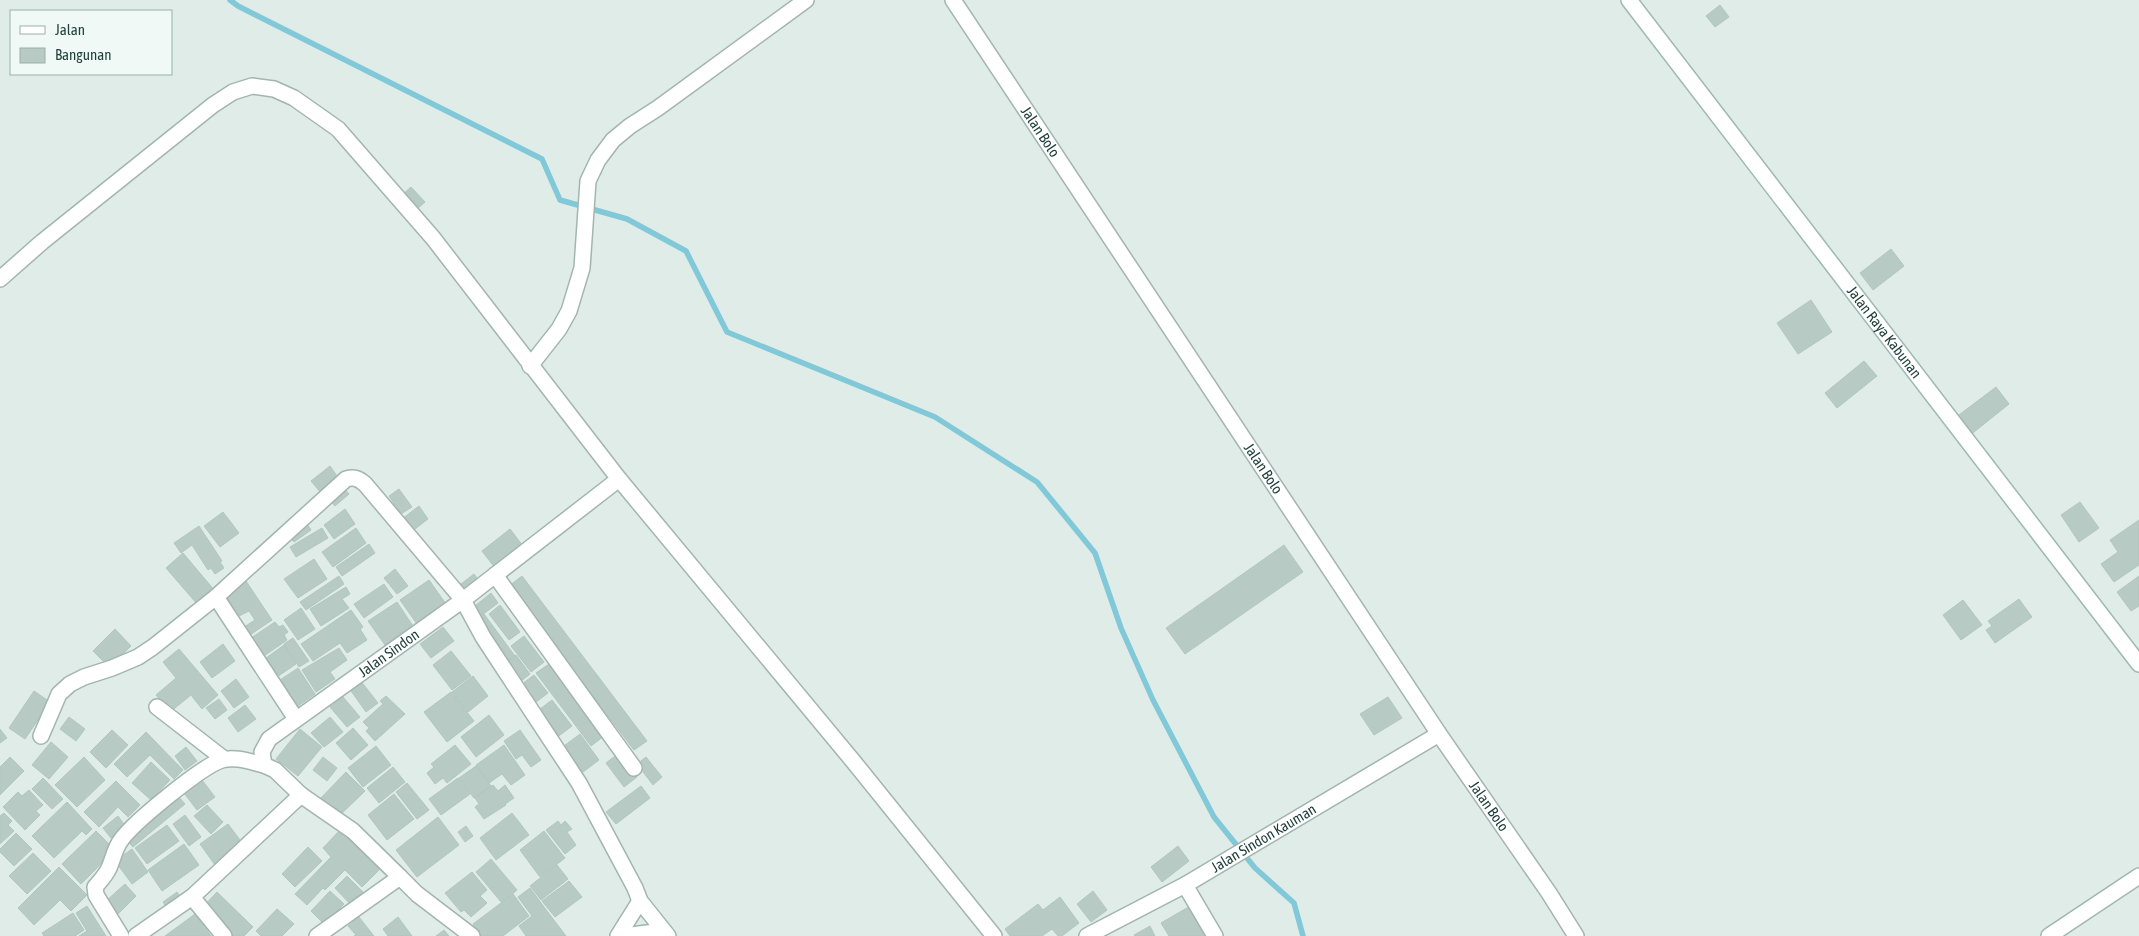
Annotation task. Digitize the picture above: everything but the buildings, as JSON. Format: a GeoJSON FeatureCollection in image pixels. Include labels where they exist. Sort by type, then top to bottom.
{"type":"FeatureCollection","features":[{"type":"Feature","properties":{"kind":"street"},"geometry":{"type":"LineString","coordinates":[[530,366],[569,311],[582,268],[588,181],[598,160],[613,140],[806,0]]}},
{"type":"Feature","properties":{"kind":"street","name":"Jalan Bolo"},"geometry":{"type":"LineString","coordinates":[[953,0],[1439,734],[1549,893],[1576,936]]}},
{"type":"Feature","properties":{"kind":"street","name":"Jalan Raya Kabunan"},"geometry":{"type":"LineString","coordinates":[[1629,0],[2139,664]]}},
{"type":"Feature","properties":{"kind":"street"},"geometry":{"type":"LineString","coordinates":[[0,279],[42,242],[213,105],[233,92],[252,86],[274,89],[294,98],[338,129],[434,238],[619,480],[853,761],[994,936]]}},
{"type":"Feature","properties":{"kind":"street"},"geometry":{"type":"LineString","coordinates":[[41,736],[59,694],[70,684],[138,657],[153,647],[216,597],[300,522],[339,484],[353,477],[365,484],[463,600],[483,637],[580,783],[640,901],[666,933]]}},
{"type":"Feature","properties":{"kind":"street","name":"Jalan Sindon"},"geometry":{"type":"LineString","coordinates":[[264,764],[262,752],[264,745],[269,740],[463,600],[619,480]]}},
{"type":"Feature","properties":{"kind":"street"},"geometry":{"type":"LineString","coordinates":[[494,575],[634,768]]}},
{"type":"Feature","properties":{"kind":"street"},"geometry":{"type":"LineString","coordinates":[[216,597],[296,719]]}},
{"type":"Feature","properties":{"kind":"street"},"geometry":{"type":"LineString","coordinates":[[157,707],[224,759]]}},
{"type":"Feature","properties":{"kind":"street","name":"Jalan Sindon Kauman"},"geometry":{"type":"LineString","coordinates":[[1087,936],[1185,885],[1439,734]]}},
{"type":"Feature","properties":{"kind":"street"},"geometry":{"type":"LineString","coordinates":[[121,936],[96,895],[95,887],[108,870],[120,841],[136,823],[171,794],[215,762],[224,759],[264,764],[275,770],[301,795],[353,831],[417,894],[472,936]]}},
{"type":"Feature","properties":{"kind":"street"},"geometry":{"type":"LineString","coordinates":[[136,936],[192,897],[301,795]]}},
{"type":"Feature","properties":{"kind":"street"},"geometry":{"type":"LineString","coordinates":[[2049,936],[2139,876]]}},
{"type":"Feature","properties":{"kind":"street"},"geometry":{"type":"LineString","coordinates":[[316,936],[400,877]]}},
{"type":"Feature","properties":{"kind":"street"},"geometry":{"type":"LineString","coordinates":[[1185,885],[1215,936]]}},
{"type":"Feature","properties":{"kind":"street"},"geometry":{"type":"LineString","coordinates":[[192,897],[224,936]]}},
{"type":"Feature","properties":{"kind":"street"},"geometry":{"type":"LineString","coordinates":[[618,936],[640,901]]}},
{"type":"Feature","properties":{"kind":"street"},"geometry":{"type":"LineString","coordinates":[[623,936],[666,933]]}},
{"type":"Feature","properties":{"kind":"waterway"},"geometry":{"type":"LineString","coordinates":[[230,0],[238,6],[542,159],[560,200],[627,219],[686,251],[727,332],[935,417],[1037,482],[1095,553],[1121,628],[1153,700],[1214,817],[1255,868],[1294,903],[1303,936]]}}]}
